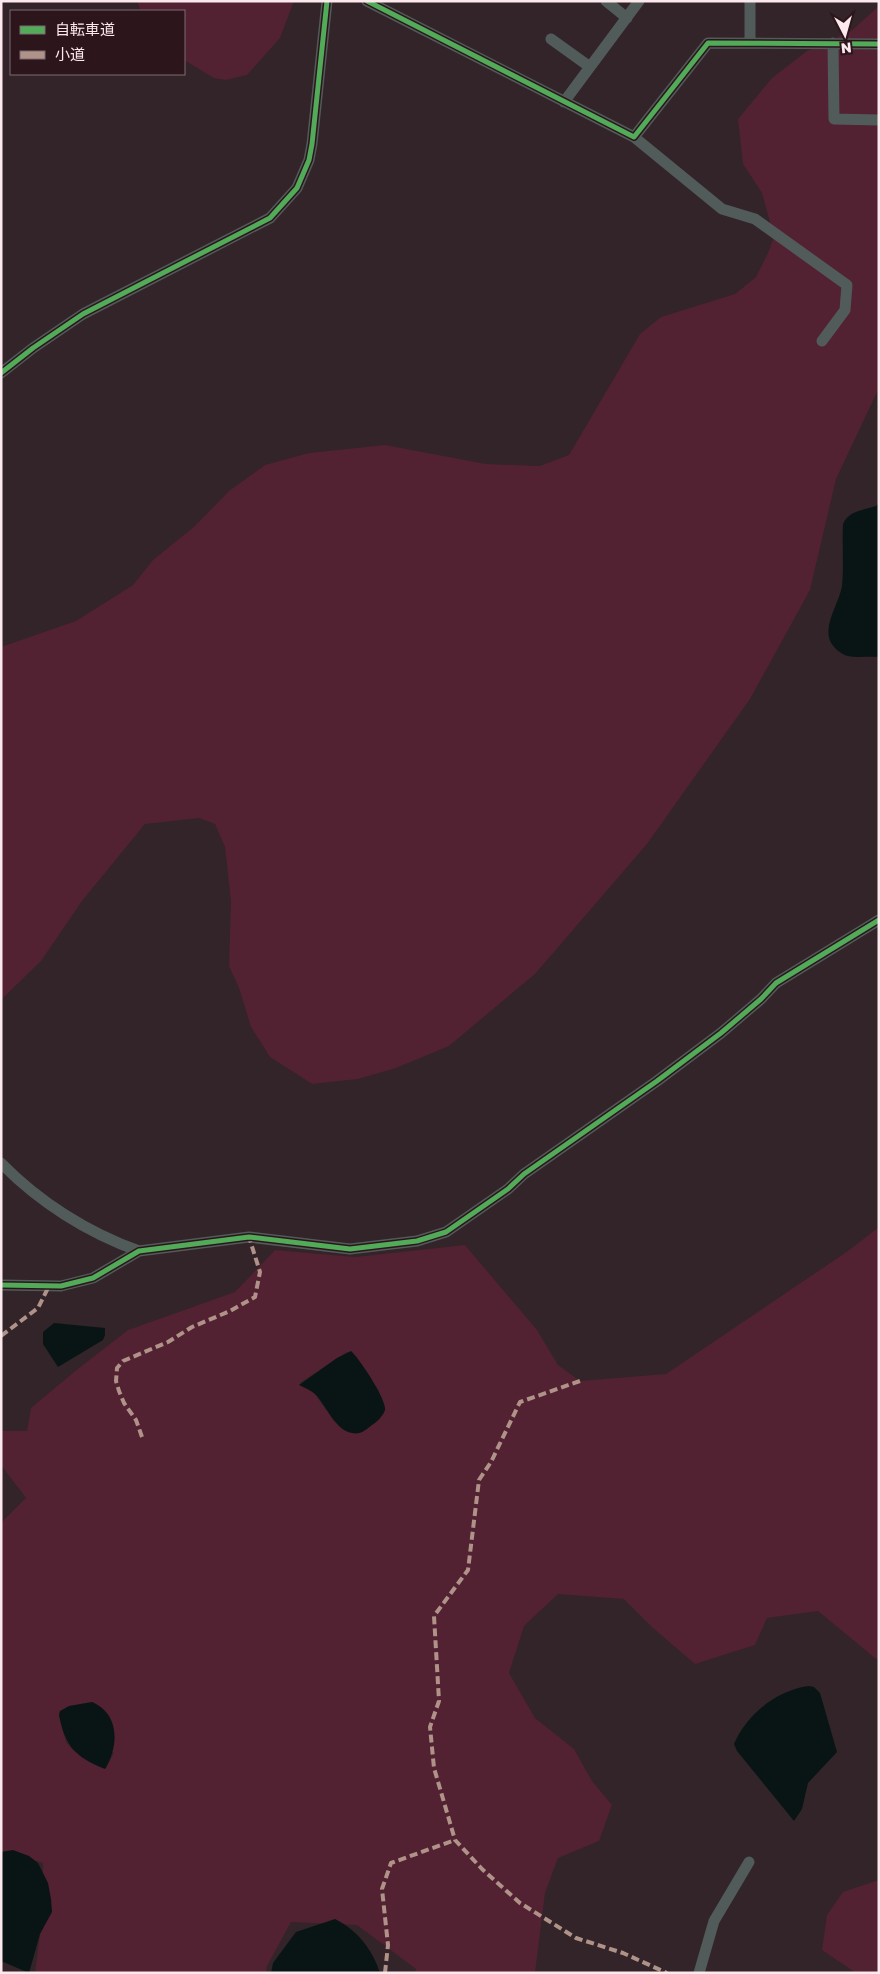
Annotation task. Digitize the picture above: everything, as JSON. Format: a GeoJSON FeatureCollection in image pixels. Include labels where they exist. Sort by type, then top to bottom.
{"type":"FeatureCollection","features":[{"type":"Feature","properties":{"kind":"street"},"geometry":{"type":"LineString","coordinates":[[1,373],[33,348],[83,314],[270,218],[298,188],[309,160],[312,144],[326,1]]}},
{"type":"Feature","properties":{"kind":"street"},"geometry":{"type":"LineString","coordinates":[[366,1],[634,137],[722,210],[755,219],[847,285],[845,310],[822,341]]}},
{"type":"Feature","properties":{"kind":"street"},"geometry":{"type":"LineString","coordinates":[[606,1],[627,18]]}},
{"type":"Feature","properties":{"kind":"street"},"geometry":{"type":"LineString","coordinates":[[564,102],[639,1]]}},
{"type":"Feature","properties":{"kind":"street"},"geometry":{"type":"LineString","coordinates":[[750,1],[750,43]]}},
{"type":"Feature","properties":{"kind":"street"},"geometry":{"type":"LineString","coordinates":[[551,39],[590,67]]}},
{"type":"Feature","properties":{"kind":"street"},"geometry":{"type":"LineString","coordinates":[[634,137],[708,43],[879,44]]}},
{"type":"Feature","properties":{"kind":"street"},"geometry":{"type":"LineString","coordinates":[[833,43],[834,119],[879,120]]}},
{"type":"Feature","properties":{"kind":"street"},"geometry":{"type":"LineString","coordinates":[[1,1285],[61,1286],[93,1278],[139,1251],[249,1237],[350,1249],[417,1241],[446,1232],[508,1189],[524,1174],[657,1081],[721,1033],[761,999],[776,983],[879,920]]}},
{"type":"Feature","properties":{"kind":"street"},"geometry":{"type":"LineString","coordinates":[[1,1163],[37,1196],[98,1233],[119,1244],[139,1251]]}},
{"type":"Feature","properties":{"kind":"street"},"geometry":{"type":"LineString","coordinates":[[699,1973],[714,1920],[749,1862]]}},
{"type":"Feature","properties":{"kind":"shaded area"},"geometry":{"type":"Polygon","coordinates":[[[137,1],[294,1],[280,38],[247,75],[226,80],[214,78],[185,61],[185,10],[141,10],[137,1]]]}},
{"type":"Feature","properties":{"kind":"shaded area"},"geometry":{"type":"Polygon","coordinates":[[[879,6],[879,388],[836,479],[810,590],[750,699],[647,844],[535,974],[449,1046],[396,1068],[358,1079],[312,1084],[270,1057],[251,1027],[239,988],[229,966],[231,902],[225,847],[215,824],[199,818],[145,824],[82,901],[41,961],[1,1000],[1,647],[76,621],[133,585],[153,560],[195,526],[229,491],[265,465],[309,453],[385,445],[486,464],[540,466],[569,455],[640,334],[661,317],[735,294],[756,277],[774,237],[762,193],[743,164],[738,119],[772,78],[807,51],[851,31],[879,6]]]}},
{"type":"Feature","properties":{"kind":"shaded area"},"geometry":{"type":"Polygon","coordinates":[[[879,503],[879,657],[848,656],[835,648],[830,641],[829,634],[831,618],[842,586],[843,524],[852,514],[876,506],[879,503]]]}},
{"type":"Feature","properties":{"kind":"shaded area"},"geometry":{"type":"Polygon","coordinates":[[[879,1227],[879,1657],[876,1659],[818,1611],[767,1618],[755,1645],[695,1664],[653,1628],[624,1599],[558,1594],[524,1626],[509,1673],[535,1718],[574,1749],[592,1781],[612,1805],[599,1841],[558,1858],[545,1893],[535,1973],[415,1973],[416,1969],[357,1925],[291,1922],[267,1966],[266,1973],[35,1973],[42,1919],[43,1863],[15,1854],[1,1858],[1,1523],[26,1498],[1,1465],[1,1431],[27,1431],[31,1408],[128,1330],[235,1292],[275,1250],[355,1257],[465,1245],[537,1330],[558,1365],[580,1381],[666,1374],[848,1251],[879,1227]],[[347,1352],[300,1383],[315,1394],[326,1410],[379,1391],[353,1353],[347,1352]],[[60,1711],[59,1715],[66,1742],[82,1756],[106,1768],[114,1753],[60,1711]]]}},
{"type":"Feature","properties":{"kind":"shaded area"},"geometry":{"type":"Polygon","coordinates":[[[54,1323],[105,1328],[105,1335],[103,1340],[58,1367],[43,1344],[43,1332],[54,1323]]]}},
{"type":"Feature","properties":{"kind":"shaded area"},"geometry":{"type":"Polygon","coordinates":[[[351,1351],[366,1370],[377,1389],[385,1410],[376,1422],[360,1433],[346,1431],[336,1423],[316,1395],[299,1385],[337,1358],[351,1351]]]}},
{"type":"Feature","properties":{"kind":"shaded area"},"geometry":{"type":"Polygon","coordinates":[[[814,1687],[820,1693],[837,1752],[808,1783],[802,1809],[794,1821],[737,1751],[734,1744],[747,1723],[764,1705],[797,1688],[814,1687]]]}},
{"type":"Feature","properties":{"kind":"shaded area"},"geometry":{"type":"Polygon","coordinates":[[[92,1702],[108,1714],[114,1731],[113,1751],[105,1769],[79,1755],[68,1743],[61,1726],[60,1711],[69,1706],[92,1702]]]}},
{"type":"Feature","properties":{"kind":"shaded area"},"geometry":{"type":"Polygon","coordinates":[[[13,1850],[29,1856],[38,1863],[48,1883],[51,1899],[52,1912],[40,1934],[29,1973],[1,1961],[1,1852],[13,1850]]]}},
{"type":"Feature","properties":{"kind":"shaded area"},"geometry":{"type":"Polygon","coordinates":[[[879,1880],[879,1973],[856,1973],[822,1950],[827,1915],[843,1892],[879,1880]]]}},
{"type":"Feature","properties":{"kind":"shaded area"},"geometry":{"type":"Polygon","coordinates":[[[335,1919],[350,1929],[363,1942],[373,1956],[380,1973],[271,1973],[273,1963],[296,1932],[335,1919]]]}},
{"type":"Feature","properties":{"kind":"marked path"},"geometry":{"type":"LineString","coordinates":[[142,1437],[136,1420],[124,1403],[119,1391],[116,1381],[117,1368],[123,1361],[168,1342],[192,1327],[230,1311],[255,1297],[260,1272],[249,1237]]}},
{"type":"Feature","properties":{"kind":"marked path"},"geometry":{"type":"LineString","coordinates":[[1,1336],[38,1308],[49,1286]]}},
{"type":"Feature","properties":{"kind":"marked path"},"geometry":{"type":"LineString","coordinates":[[580,1381],[520,1402],[491,1462],[479,1480],[468,1570],[434,1616],[439,1701],[430,1727],[434,1768],[455,1840],[482,1869],[520,1903],[576,1938],[623,1953],[667,1973]]}},
{"type":"Feature","properties":{"kind":"marked path"},"geometry":{"type":"LineString","coordinates":[[385,1973],[388,1945],[382,1889],[391,1863],[455,1840]]}},
{"type":"Feature","properties":{"kind":"cycle path"},"geometry":{"type":"LineString","coordinates":[[1,373],[33,348],[83,314],[270,218],[297,188],[309,160],[312,144],[327,1]]}},
{"type":"Feature","properties":{"kind":"cycle path"},"geometry":{"type":"LineString","coordinates":[[367,1],[634,137],[708,43],[879,44]]}},
{"type":"Feature","properties":{"kind":"cycle path"},"geometry":{"type":"LineString","coordinates":[[1,1285],[61,1286],[93,1278],[139,1251],[249,1237],[350,1249],[417,1241],[446,1232],[508,1189],[524,1174],[657,1081],[721,1033],[761,999],[776,983],[879,920]]}}]}
